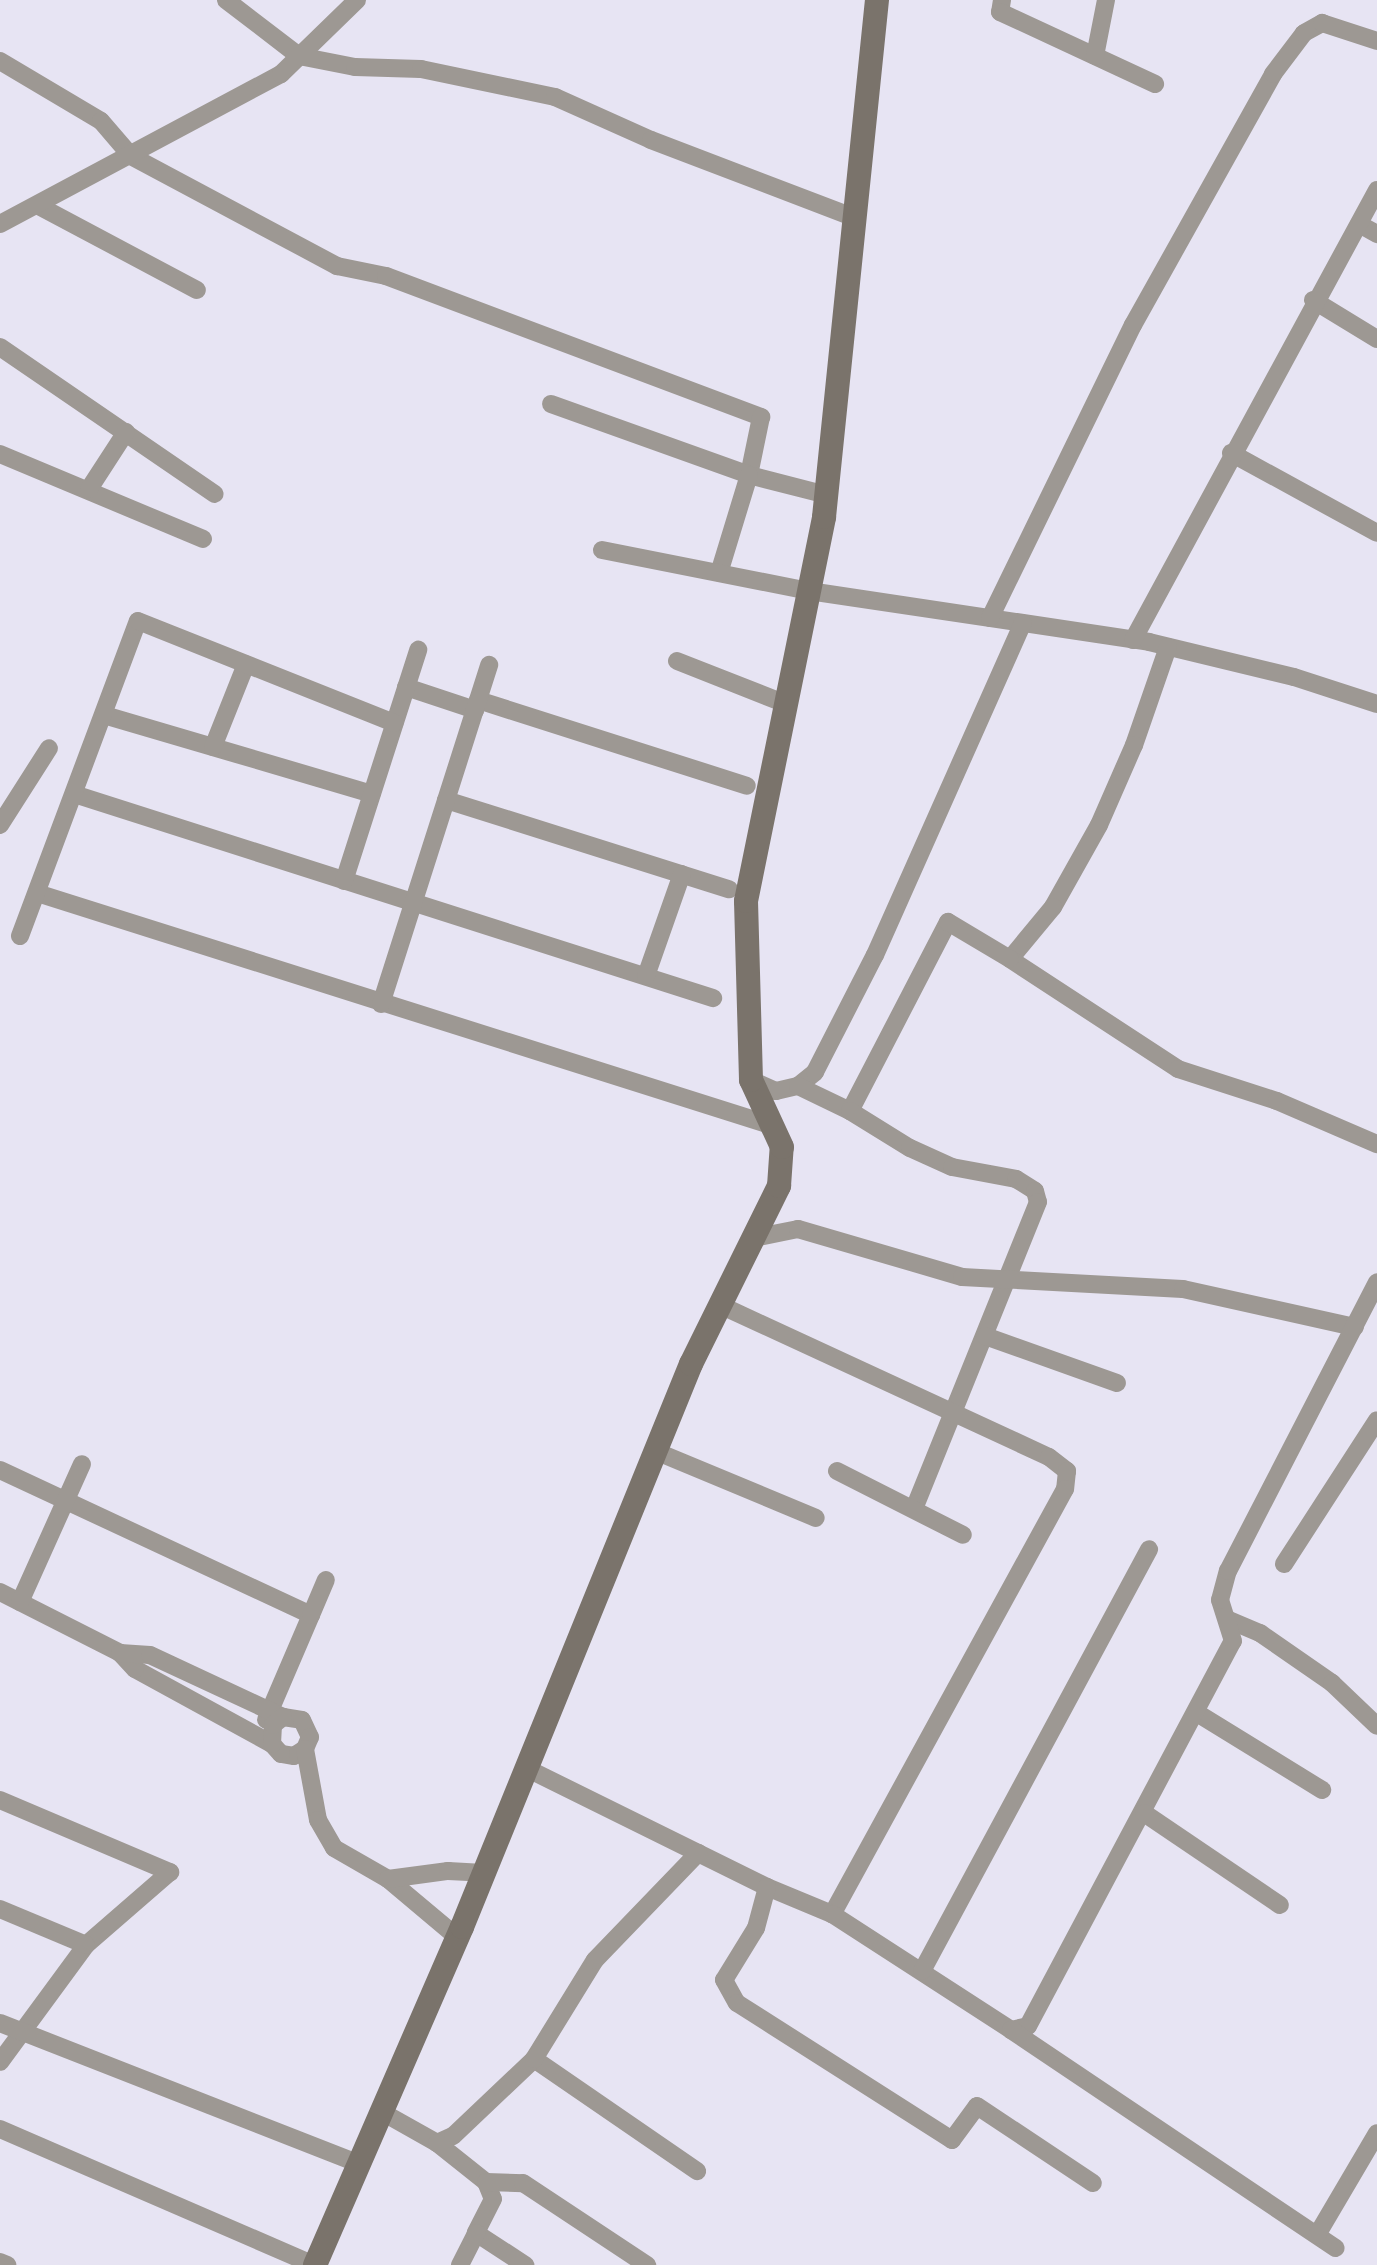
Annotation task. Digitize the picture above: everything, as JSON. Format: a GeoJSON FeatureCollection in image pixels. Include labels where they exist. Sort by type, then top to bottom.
{"type":"FeatureCollection","features":[{"type":"Feature","properties":{"kind":"street"},"geometry":{"type":"LineString","coordinates":[[226,0],[299,56],[355,67],[421,69],[555,97],[855,218]]}},
{"type":"Feature","properties":{"kind":"street"},"geometry":{"type":"LineString","coordinates":[[0,224],[281,74],[357,0]]}},
{"type":"Feature","properties":{"kind":"street"},"geometry":{"type":"LineString","coordinates":[[0,2129],[315,2265],[484,1873],[655,1451],[720,1305],[779,1186],[782,1147],[751,1080],[746,901],[827,495],[877,0]]}},
{"type":"Feature","properties":{"kind":"street"},"geometry":{"type":"LineString","coordinates":[[1002,0],[1000,12],[1155,84]]}},
{"type":"Feature","properties":{"kind":"street"},"geometry":{"type":"LineString","coordinates":[[1095,56],[1106,0]]}},
{"type":"Feature","properties":{"kind":"street"},"geometry":{"type":"LineString","coordinates":[[990,618],[1133,325],[1273,74],[1304,33],[1322,23],[1377,41]]}},
{"type":"Feature","properties":{"kind":"street"},"geometry":{"type":"LineString","coordinates":[[0,61],[101,121],[131,156],[337,266],[386,276],[761,417],[749,475],[719,573]]}},
{"type":"Feature","properties":{"kind":"street"},"geometry":{"type":"LineString","coordinates":[[1133,640],[1313,300],[1377,190]]}},
{"type":"Feature","properties":{"kind":"street"},"geometry":{"type":"LineString","coordinates":[[37,205],[197,290]]}},
{"type":"Feature","properties":{"kind":"street"},"geometry":{"type":"LineString","coordinates":[[1359,224],[1377,234]]}},
{"type":"Feature","properties":{"kind":"street"},"geometry":{"type":"LineString","coordinates":[[1313,300],[1377,339]]}},
{"type":"Feature","properties":{"kind":"street"},"geometry":{"type":"LineString","coordinates":[[0,347],[215,494]]}},
{"type":"Feature","properties":{"kind":"street"},"geometry":{"type":"LineString","coordinates":[[551,404],[749,475],[827,495]]}},
{"type":"Feature","properties":{"kind":"street"},"geometry":{"type":"LineString","coordinates":[[89,489],[126,432]]}},
{"type":"Feature","properties":{"kind":"street"},"geometry":{"type":"LineString","coordinates":[[1231,453],[1377,533]]}},
{"type":"Feature","properties":{"kind":"street"},"geometry":{"type":"LineString","coordinates":[[0,454],[203,539]]}},
{"type":"Feature","properties":{"kind":"street"},"geometry":{"type":"LineString","coordinates":[[602,550],[809,591],[1133,640],[1294,677],[1377,704]]}},
{"type":"Feature","properties":{"kind":"street"},"geometry":{"type":"LineString","coordinates":[[20,936],[138,621],[394,723]]}},
{"type":"Feature","properties":{"kind":"street"},"geometry":{"type":"LineString","coordinates":[[751,1080],[776,1091],[798,1086],[815,1072],[843,1021],[1023,623]]}},
{"type":"Feature","properties":{"kind":"street"},"geometry":{"type":"LineString","coordinates":[[1010,959],[1053,907],[1099,825],[1134,745],[1168,647]]}},
{"type":"Feature","properties":{"kind":"street"},"geometry":{"type":"LineString","coordinates":[[344,881],[418,650]]}},
{"type":"Feature","properties":{"kind":"street"},"geometry":{"type":"LineString","coordinates":[[677,661],[786,704]]}},
{"type":"Feature","properties":{"kind":"street"},"geometry":{"type":"LineString","coordinates":[[213,747],[246,664]]}},
{"type":"Feature","properties":{"kind":"street"},"geometry":{"type":"LineString","coordinates":[[381,1004],[489,665]]}},
{"type":"Feature","properties":{"kind":"street"},"geometry":{"type":"LineString","coordinates":[[406,687],[477,705],[747,786]]}},
{"type":"Feature","properties":{"kind":"street"},"geometry":{"type":"LineString","coordinates":[[104,715],[372,794]]}},
{"type":"Feature","properties":{"kind":"street"},"geometry":{"type":"LineString","coordinates":[[0,825],[7,796],[49,748]]}},
{"type":"Feature","properties":{"kind":"street"},"geometry":{"type":"LineString","coordinates":[[74,794],[713,998]]}},
{"type":"Feature","properties":{"kind":"street"},"geometry":{"type":"LineString","coordinates":[[446,800],[729,889]]}},
{"type":"Feature","properties":{"kind":"street"},"geometry":{"type":"LineString","coordinates":[[646,976],[682,874]]}},
{"type":"Feature","properties":{"kind":"street"},"geometry":{"type":"LineString","coordinates":[[37,893],[770,1125]]}},
{"type":"Feature","properties":{"kind":"street"},"geometry":{"type":"LineString","coordinates":[[850,1111],[948,922],[1178,1069],[1277,1101],[1377,1144]]}},
{"type":"Feature","properties":{"kind":"street"},"geometry":{"type":"LineString","coordinates":[[798,1086],[850,1111],[910,1148],[952,1167],[1000,1173],[1035,1191],[1035,1219],[952,1411],[914,1509]]}},
{"type":"Feature","properties":{"kind":"street"},"geometry":{"type":"LineString","coordinates":[[753,1238],[798,1229],[848,1239],[949,1274],[1183,1289],[1355,1327]]}},
{"type":"Feature","properties":{"kind":"street"},"geometry":{"type":"LineString","coordinates":[[1011,2030],[1028,2026],[1040,2010],[1233,1641],[1229,1620],[1220,1600],[1228,1571],[1377,1282]]}},
{"type":"Feature","properties":{"kind":"street"},"geometry":{"type":"LineString","coordinates":[[720,1305],[1049,1457],[1067,1471],[1065,1489],[832,1914]]}},
{"type":"Feature","properties":{"kind":"street"},"geometry":{"type":"LineString","coordinates":[[985,1336],[1117,1383]]}},
{"type":"Feature","properties":{"kind":"street"},"geometry":{"type":"LineString","coordinates":[[1284,1564],[1377,1420]]}},
{"type":"Feature","properties":{"kind":"street"},"geometry":{"type":"LineString","coordinates":[[655,1451],[816,1518]]}},
{"type":"Feature","properties":{"kind":"street"},"geometry":{"type":"LineString","coordinates":[[20,1602],[82,1464]]}},
{"type":"Feature","properties":{"kind":"street"},"geometry":{"type":"LineString","coordinates":[[0,1470],[311,1615]]}},
{"type":"Feature","properties":{"kind":"street"},"geometry":{"type":"LineString","coordinates":[[837,1471],[963,1535]]}},
{"type":"Feature","properties":{"kind":"street"},"geometry":{"type":"LineString","coordinates":[[922,1971],[1149,1549]]}},
{"type":"Feature","properties":{"kind":"street"},"geometry":{"type":"LineString","coordinates":[[265,1741],[326,1580]]}},
{"type":"Feature","properties":{"kind":"street"},"geometry":{"type":"LineString","coordinates":[[0,1592],[120,1653],[135,1669],[287,1756],[305,1749]]}},
{"type":"Feature","properties":{"kind":"street"},"geometry":{"type":"LineString","coordinates":[[1229,1620],[1260,1633],[1332,1683],[1377,1726]]}},
{"type":"Feature","properties":{"kind":"street"},"geometry":{"type":"LineString","coordinates":[[120,1653],[150,1655],[277,1714],[296,1717],[306,1724],[310,1737],[305,1749],[318,1820],[334,1848],[388,1879],[457,1937]]}},
{"type":"Feature","properties":{"kind":"street"},"geometry":{"type":"LineString","coordinates":[[1197,1713],[1322,1790]]}},
{"type":"Feature","properties":{"kind":"street"},"geometry":{"type":"LineString","coordinates":[[526,1768],[767,1887],[832,1914],[1336,2248]]}},
{"type":"Feature","properties":{"kind":"street"},"geometry":{"type":"LineString","coordinates":[[0,1800],[170,1872],[86,1945],[26,2033],[0,2062]]}},
{"type":"Feature","properties":{"kind":"street"},"geometry":{"type":"LineString","coordinates":[[1144,1813],[1280,1905]]}},
{"type":"Feature","properties":{"kind":"street"},"geometry":{"type":"LineString","coordinates":[[437,2143],[453,2136],[534,2059],[595,1960],[698,1853]]}},
{"type":"Feature","properties":{"kind":"street"},"geometry":{"type":"LineString","coordinates":[[388,1879],[448,1871],[484,1873]]}},
{"type":"Feature","properties":{"kind":"street"},"geometry":{"type":"LineString","coordinates":[[767,1887],[756,1928],[724,1980],[737,2003],[952,2140],[977,2106],[1093,2183]]}},
{"type":"Feature","properties":{"kind":"street"},"geometry":{"type":"LineString","coordinates":[[0,1909],[86,1945]]}},
{"type":"Feature","properties":{"kind":"street"},"geometry":{"type":"LineString","coordinates":[[0,2023],[359,2164]]}},
{"type":"Feature","properties":{"kind":"street"},"geometry":{"type":"LineString","coordinates":[[534,2059],[697,2171]]}},
{"type":"Feature","properties":{"kind":"street"},"geometry":{"type":"LineString","coordinates":[[382,2112],[437,2143],[486,2182],[493,2199],[460,2265]]}},
{"type":"Feature","properties":{"kind":"street"},"geometry":{"type":"LineString","coordinates":[[1317,2235],[1370,2163],[1377,2133]]}},
{"type":"Feature","properties":{"kind":"street"},"geometry":{"type":"LineString","coordinates":[[486,2182],[523,2183],[647,2265]]}},
{"type":"Feature","properties":{"kind":"street"},"geometry":{"type":"LineString","coordinates":[[476,2233],[525,2265]]}},
{"type":"Feature","properties":{"kind":"street"},"geometry":{"type":"LineString","coordinates":[[0,2262],[7,2265]]}}]}
